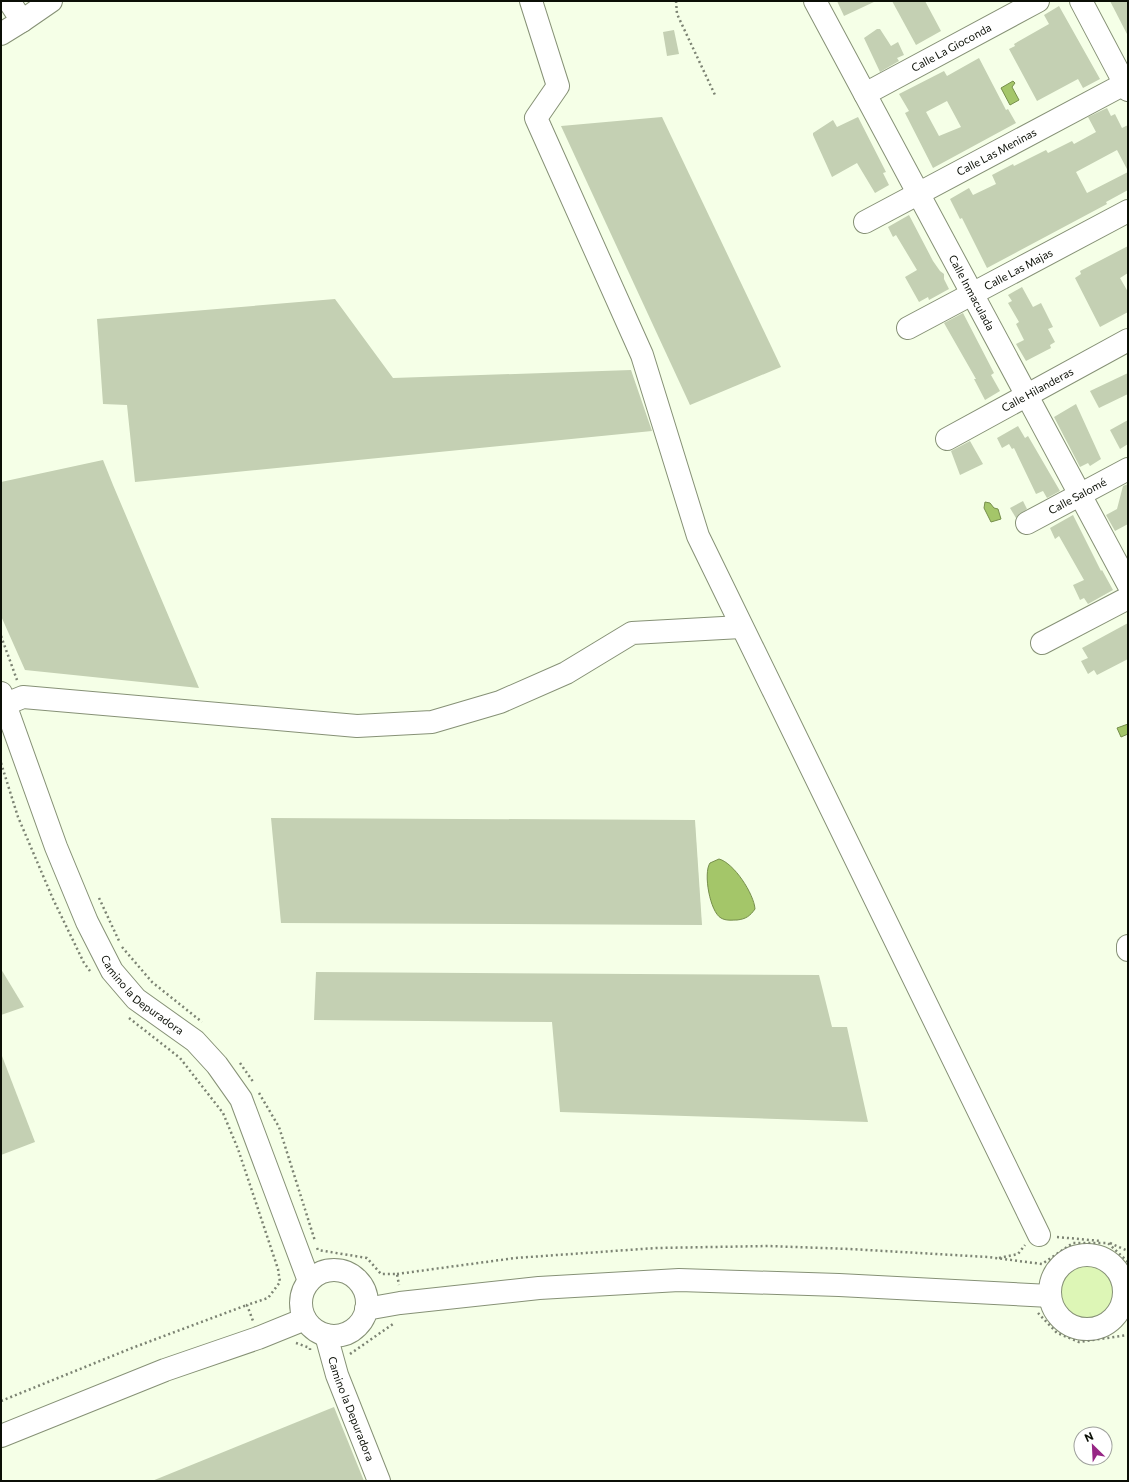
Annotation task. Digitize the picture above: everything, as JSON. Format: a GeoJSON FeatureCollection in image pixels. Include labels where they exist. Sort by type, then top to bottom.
{"type":"FeatureCollection","features":[{"type":"Feature","properties":{"kind":"street"},"geometry":{"type":"LineString","coordinates":[[9,1],[22,21]]}},
{"type":"Feature","properties":{"kind":"street"},"geometry":{"type":"LineString","coordinates":[[1,34],[51,1]]}},
{"type":"Feature","properties":{"kind":"street"},"geometry":{"type":"LineString","coordinates":[[531,1],[558,86],[536,118],[642,356],[698,536],[741,627],[1039,1235]]}},
{"type":"Feature","properties":{"kind":"street","name":"Calle Inmaculada"},"geometry":{"type":"LineString","coordinates":[[815,1],[919,192],[1128,584]]}},
{"type":"Feature","properties":{"kind":"street","name":"Calle La Gioconda"},"geometry":{"type":"LineString","coordinates":[[865,94],[1038,1]]}},
{"type":"Feature","properties":{"kind":"street"},"geometry":{"type":"LineString","coordinates":[[1080,1],[1127,85]]}},
{"type":"Feature","properties":{"kind":"street","name":"Calle Las Meninas"},"geometry":{"type":"LineString","coordinates":[[865,222],[919,192],[1127,85]]}},
{"type":"Feature","properties":{"kind":"street","name":"Calle Las Majas"},"geometry":{"type":"LineString","coordinates":[[908,328],[1128,211]]}},
{"type":"Feature","properties":{"kind":"street","name":"Calle Hilanderas"},"geometry":{"type":"LineString","coordinates":[[947,439],[1128,340]]}},
{"type":"Feature","properties":{"kind":"street","name":"Calle Salomé"},"geometry":{"type":"LineString","coordinates":[[1027,523],[1128,469]]}},
{"type":"Feature","properties":{"kind":"street"},"geometry":{"type":"LineString","coordinates":[[1042,643],[1128,598]]}},
{"type":"Feature","properties":{"kind":"street"},"geometry":{"type":"LineString","coordinates":[[8,700],[357,726],[432,722],[500,702],[559,676],[632,633],[741,627]]}},
{"type":"Feature","properties":{"kind":"street","name":"Camino la Depuradora"},"geometry":{"type":"LineString","coordinates":[[8,700],[56,847],[87,922],[112,971],[136,999],[195,1041],[217,1065],[241,1099],[309,1281]]}},
{"type":"Feature","properties":{"kind":"street"},"geometry":{"type":"LineString","coordinates":[[366,1309],[400,1303],[539,1288],[679,1280],[839,1285],[1043,1304],[1053,1308],[1060,1318],[1076,1327],[1094,1328],[1121,1318],[1121,1307],[1126,1284],[1119,1272],[1111,1263],[1087,1254],[1075,1256],[1064,1262],[1056,1272],[1043,1304]]}},
{"type":"Feature","properties":{"kind":"street"},"geometry":{"type":"LineString","coordinates":[[335,1269],[349,1273],[360,1282],[366,1295],[366,1309],[361,1322],[352,1331],[339,1335],[326,1335],[318,1332],[305,1319],[300,1303],[301,1295],[309,1281],[320,1272],[335,1269]]}},
{"type":"Feature","properties":{"kind":"street"},"geometry":{"type":"LineString","coordinates":[[1,1436],[165,1370],[258,1338],[305,1319]]}},
{"type":"Feature","properties":{"kind":"street","name":"Camino la Depuradora"},"geometry":{"type":"LineString","coordinates":[[326,1335],[335,1368],[379,1481]]}},
{"type":"Feature","properties":{"kind":"path"},"geometry":{"type":"LineString","coordinates":[[676,1],[677,14],[715,95]]}},
{"type":"Feature","properties":{"kind":"path"},"geometry":{"type":"LineString","coordinates":[[1,636],[8,700]]}},
{"type":"Feature","properties":{"kind":"path"},"geometry":{"type":"LineString","coordinates":[[1,762],[18,817],[53,899],[84,963],[93,975]]}},
{"type":"Feature","properties":{"kind":"path"},"geometry":{"type":"LineString","coordinates":[[96,893],[123,949],[152,982],[202,1023]]}},
{"type":"Feature","properties":{"kind":"path"},"geometry":{"type":"LineString","coordinates":[[1,1401],[132,1348],[268,1298],[280,1282],[278,1269],[238,1148],[223,1113],[180,1058],[128,1017]]}},
{"type":"Feature","properties":{"kind":"path"},"geometry":{"type":"LineString","coordinates":[[237,1060],[247,1071],[279,1127],[318,1250],[366,1258],[381,1274],[397,1274],[515,1258],[656,1248],[783,1247],[965,1256],[1042,1264],[1073,1243],[1108,1243],[1128,1262]]}},
{"type":"Feature","properties":{"kind":"path"},"geometry":{"type":"LineString","coordinates":[[995,1259],[1018,1254],[1039,1235],[1108,1243],[1128,1251]]}},
{"type":"Feature","properties":{"kind":"path"},"geometry":{"type":"LineString","coordinates":[[335,1368],[347,1365],[350,1353],[402,1318],[397,1274]]}},
{"type":"Feature","properties":{"kind":"path"},"geometry":{"type":"LineString","coordinates":[[1043,1304],[1057,1333],[1079,1342],[1128,1335]]}},
{"type":"Feature","properties":{"kind":"path"},"geometry":{"type":"LineString","coordinates":[[247,1305],[258,1338]]}},
{"type":"Feature","properties":{"kind":"path"},"geometry":{"type":"LineString","coordinates":[[290,1341],[310,1348],[312,1354]]}},
{"type":"Feature","properties":{"kind":"shaded area"},"geometry":{"type":"Polygon","coordinates":[[[1013,81],[1015,83],[1012,87],[1019,100],[1010,105],[1001,88],[1013,81]]]}},
{"type":"Feature","properties":{"kind":"shaded area"},"geometry":{"type":"Polygon","coordinates":[[[985,502],[990,503],[994,508],[998,509],[1001,519],[991,522],[984,508],[985,502]]]}},
{"type":"Feature","properties":{"kind":"shaded area"},"geometry":{"type":"Polygon","coordinates":[[[1128,724],[1128,734],[1121,737],[1117,728],[1128,724]]]}},
{"type":"Feature","properties":{"kind":"shaded area"},"geometry":{"type":"Polygon","coordinates":[[[719,859],[731,866],[751,895],[755,909],[743,919],[725,920],[721,918],[717,914],[711,901],[707,875],[708,868],[710,863],[719,859]]]}},
{"type":"Feature","properties":{"kind":"shaded area"},"geometry":{"type":"Polygon","coordinates":[[[1081,1259],[1093,1259],[1100,1261],[1111,1268],[1118,1279],[1120,1292],[1118,1305],[1111,1316],[1100,1323],[1093,1325],[1081,1325],[1074,1323],[1063,1316],[1056,1305],[1054,1298],[1054,1286],[1056,1279],[1063,1268],[1074,1261],[1081,1259]]]}},
{"type":"Feature","properties":{"kind":"shaded area"},"geometry":{"type":"Polygon","coordinates":[[[1127,1288],[1128,1316],[1119,1314],[1123,1311],[1127,1288]]]}},
{"type":"Feature","properties":{"kind":"building"},"geometry":{"type":"Polygon","coordinates":[[[837,1],[876,1],[844,16],[837,1]]]}},
{"type":"Feature","properties":{"kind":"building"},"geometry":{"type":"Polygon","coordinates":[[[892,1],[925,1],[941,31],[916,45],[892,1]]]}},
{"type":"Feature","properties":{"kind":"building"},"geometry":{"type":"Polygon","coordinates":[[[1110,1],[1128,1],[1128,36],[1110,1]]]}},
{"type":"Feature","properties":{"kind":"building"},"geometry":{"type":"Polygon","coordinates":[[[1059,6],[1100,79],[1083,88],[1078,79],[1037,101],[1009,49],[1015,46],[1014,44],[1049,24],[1044,15],[1059,6]]]}},
{"type":"Feature","properties":{"kind":"building"},"geometry":{"type":"Polygon","coordinates":[[[877,29],[880,29],[891,46],[898,42],[904,55],[897,58],[899,61],[880,72],[864,38],[877,29]]]}},
{"type":"Feature","properties":{"kind":"building"},"geometry":{"type":"Polygon","coordinates":[[[674,30],[679,54],[667,56],[663,32],[674,30]]]}},
{"type":"Feature","properties":{"kind":"building"},"geometry":{"type":"Polygon","coordinates":[[[979,58],[1006,110],[1008,109],[1016,123],[933,168],[905,113],[909,111],[899,94],[944,71],[947,76],[979,58]],[[947,101],[926,112],[939,136],[961,127],[947,101]]]}},
{"type":"Feature","properties":{"kind":"building"},"geometry":{"type":"Polygon","coordinates":[[[1107,108],[1111,116],[1115,114],[1122,128],[1128,125],[1128,171],[1117,150],[1076,172],[1087,193],[1128,172],[1128,190],[1106,202],[1107,204],[987,268],[962,218],[960,219],[950,199],[969,188],[973,195],[996,184],[992,175],[1013,164],[1014,166],[1046,150],[1048,153],[1072,141],[1074,144],[1096,132],[1088,117],[1107,108]]]}},
{"type":"Feature","properties":{"kind":"building"},"geometry":{"type":"Polygon","coordinates":[[[662,117],[781,367],[690,405],[561,126],[662,117]]]}},
{"type":"Feature","properties":{"kind":"building"},"geometry":{"type":"Polygon","coordinates":[[[858,117],[886,172],[883,173],[889,185],[875,193],[857,163],[832,177],[813,135],[813,133],[833,120],[837,127],[858,117]]]}},
{"type":"Feature","properties":{"kind":"building"},"geometry":{"type":"Polygon","coordinates":[[[909,215],[933,261],[944,274],[944,279],[949,289],[929,300],[928,297],[919,302],[905,277],[917,270],[896,235],[893,237],[888,227],[909,215]]]}},
{"type":"Feature","properties":{"kind":"building"},"geometry":{"type":"Polygon","coordinates":[[[1128,246],[1128,273],[1120,278],[1128,292],[1128,312],[1100,327],[1075,278],[1081,274],[1080,271],[1128,246]]]}},
{"type":"Feature","properties":{"kind":"building"},"geometry":{"type":"Polygon","coordinates":[[[1022,287],[1033,307],[1041,303],[1053,327],[1048,329],[1055,342],[1050,345],[1051,348],[1026,361],[1016,344],[1024,340],[1016,324],[1019,322],[1008,303],[1012,301],[1008,295],[1022,287]]]}},
{"type":"Feature","properties":{"kind":"building"},"geometry":{"type":"Polygon","coordinates":[[[335,299],[393,378],[631,370],[652,431],[135,482],[127,405],[103,404],[97,319],[335,299]]]}},
{"type":"Feature","properties":{"kind":"building"},"geometry":{"type":"Polygon","coordinates":[[[963,313],[994,373],[991,375],[1000,391],[985,400],[974,379],[976,379],[944,323],[963,313]]]}},
{"type":"Feature","properties":{"kind":"building"},"geometry":{"type":"Polygon","coordinates":[[[1128,373],[1128,394],[1099,408],[1090,391],[1128,373]]]}},
{"type":"Feature","properties":{"kind":"building"},"geometry":{"type":"Polygon","coordinates":[[[1076,404],[1101,459],[1090,466],[1088,463],[1080,467],[1054,417],[1076,404]]]}},
{"type":"Feature","properties":{"kind":"building"},"geometry":{"type":"Polygon","coordinates":[[[1128,420],[1128,444],[1120,449],[1110,430],[1128,420]]]}},
{"type":"Feature","properties":{"kind":"building"},"geometry":{"type":"Polygon","coordinates":[[[1018,426],[1025,438],[1028,436],[1060,491],[1047,498],[1043,491],[1036,494],[1014,448],[1012,449],[1009,444],[1002,448],[997,438],[1018,426]]]}},
{"type":"Feature","properties":{"kind":"building"},"geometry":{"type":"Polygon","coordinates":[[[970,441],[983,464],[960,475],[951,451],[970,441]]]}},
{"type":"Feature","properties":{"kind":"building"},"geometry":{"type":"Polygon","coordinates":[[[103,460],[199,688],[25,670],[1,616],[1,482],[103,460]]]}},
{"type":"Feature","properties":{"kind":"building"},"geometry":{"type":"Polygon","coordinates":[[[1128,484],[1128,524],[1115,531],[1106,515],[1117,509],[1123,486],[1128,484]]]}},
{"type":"Feature","properties":{"kind":"building"},"geometry":{"type":"Polygon","coordinates":[[[1023,501],[1027,509],[1016,518],[1010,508],[1023,501]]]}},
{"type":"Feature","properties":{"kind":"building"},"geometry":{"type":"Polygon","coordinates":[[[1073,515],[1101,571],[1102,570],[1113,590],[1088,604],[1084,598],[1080,600],[1073,585],[1084,580],[1059,536],[1055,539],[1050,528],[1073,515]]]}},
{"type":"Feature","properties":{"kind":"building"},"geometry":{"type":"Polygon","coordinates":[[[1128,623],[1128,659],[1097,675],[1094,670],[1088,674],[1081,661],[1088,658],[1082,648],[1128,623]]]}},
{"type":"Feature","properties":{"kind":"building"},"geometry":{"type":"Polygon","coordinates":[[[271,818],[695,820],[702,925],[281,923],[271,818]]]}},
{"type":"Feature","properties":{"kind":"building"},"geometry":{"type":"Polygon","coordinates":[[[1,969],[24,1007],[1,1015],[1,969]]]}},
{"type":"Feature","properties":{"kind":"building"},"geometry":{"type":"Polygon","coordinates":[[[316,972],[819,975],[832,1027],[847,1027],[868,1122],[560,1112],[552,1022],[314,1020],[316,972]]]}},
{"type":"Feature","properties":{"kind":"building"},"geometry":{"type":"Polygon","coordinates":[[[2,1056],[35,1142],[1,1155],[1,1057],[2,1056]]]}},
{"type":"Feature","properties":{"kind":"building"},"geometry":{"type":"Polygon","coordinates":[[[334,1407],[364,1481],[152,1481],[334,1407]]]}}]}
